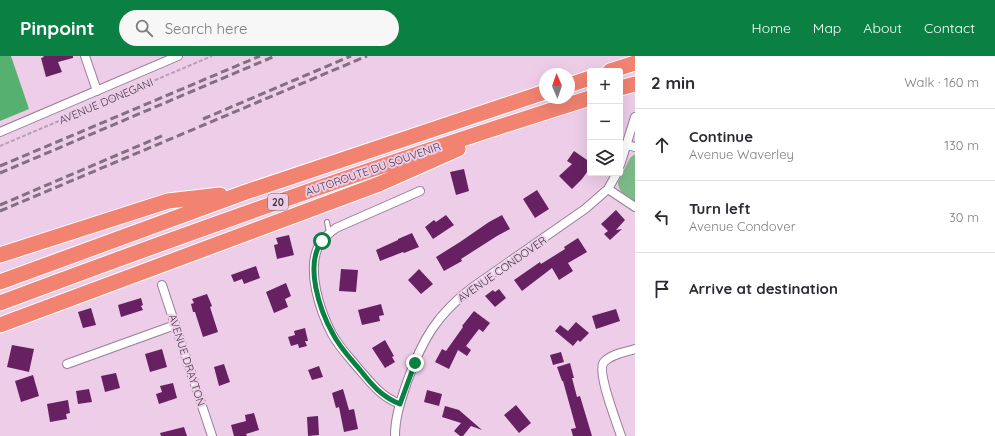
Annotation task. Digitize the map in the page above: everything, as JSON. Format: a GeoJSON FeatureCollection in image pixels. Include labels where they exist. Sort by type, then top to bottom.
{"type":"FeatureCollection","features":[{"type":"Feature","properties":{"kind":"highway"},"geometry":{"type":"LineString","coordinates":[[619,68],[634,63]]}},
{"type":"Feature","properties":{"kind":"highway"},"geometry":{"type":"LineString","coordinates":[[575,82],[587,79]]}},
{"type":"Feature","properties":{"kind":"highway"},"geometry":{"type":"LineString","coordinates":[[623,87],[635,84]]}},
{"type":"Feature","properties":{"kind":"highway","name":"AUTOROUTE DU SOUVENIR"},"geometry":{"type":"LineString","coordinates":[[0,282],[246,192],[539,94]]}},
{"type":"Feature","properties":{"kind":"highway","name":"AUTOROUTE DU SOUVENIR"},"geometry":{"type":"LineString","coordinates":[[0,303],[230,219],[405,158],[587,99]]}},
{"type":"Feature","properties":{"kind":"highway"},"geometry":{"type":"LineString","coordinates":[[0,324],[396,178],[523,119]]}},
{"type":"Feature","properties":{"kind":"highway"},"geometry":{"type":"LineString","coordinates":[[0,255],[168,200],[246,192]]}},
{"type":"Feature","properties":{"kind":"street"},"geometry":{"type":"LineString","coordinates":[[85,56],[97,90]]}},
{"type":"Feature","properties":{"kind":"street","name":"AVENUE DONEGANI"},"geometry":{"type":"LineString","coordinates":[[0,132],[178,56]]}},
{"type":"Feature","properties":{"kind":"street"},"geometry":{"type":"LineString","coordinates":[[623,160],[631,146],[635,118]]}},
{"type":"Feature","properties":{"kind":"street","name":"AVENUE CONDOVER"},"geometry":{"type":"LineString","coordinates":[[395,436],[395,422],[410,375],[424,341],[434,324],[449,307],[473,287],[570,221],[599,198],[608,189],[615,176]]}},
{"type":"Feature","properties":{"kind":"street"},"geometry":{"type":"LineString","coordinates":[[608,189],[635,207]]}},
{"type":"Feature","properties":{"kind":"street"},"geometry":{"type":"LineString","coordinates":[[400,404],[385,397],[377,390],[338,343],[324,316],[315,282],[314,261],[319,245],[333,230],[420,191]]}},
{"type":"Feature","properties":{"kind":"street","name":"AVENUE DRAYTON"},"geometry":{"type":"LineString","coordinates":[[162,284],[212,436]]}},
{"type":"Feature","properties":{"kind":"street"},"geometry":{"type":"LineString","coordinates":[[67,364],[175,325]]}},
{"type":"Feature","properties":{"kind":"street"},"geometry":{"type":"LineString","coordinates":[[621,436],[604,383],[602,367],[603,363],[608,358],[635,349]]}},
{"type":"Feature","properties":{"kind":"lane"},"geometry":{"type":"LineString","coordinates":[[327,222],[333,230]]}},
{"type":"Feature","properties":{"kind":"path","name":"AVENUE DONEGANI"},"geometry":{"type":"LineString","coordinates":[[0,146],[212,56]]}},
{"type":"Feature","properties":{"kind":"path"},"geometry":{"type":"LineString","coordinates":[[93,100],[95,106]]}},
{"type":"Feature","properties":{"kind":"green space"},"geometry":{"type":"Polygon","coordinates":[[[0,56],[11,56],[29,109],[0,121],[0,56]]]}},
{"type":"Feature","properties":{"kind":"green space"},"geometry":{"type":"Polygon","coordinates":[[[635,154],[635,202],[621,192],[618,186],[618,182],[621,176],[623,176],[623,172],[630,158],[635,154]]]}},
{"type":"Feature","properties":{"kind":"building"},"geometry":{"type":"Polygon","coordinates":[[[43,56],[73,56],[73,58],[58,62],[62,72],[46,77],[41,58],[44,57],[43,56]]]}},
{"type":"Feature","properties":{"kind":"building"},"geometry":{"type":"Polygon","coordinates":[[[574,151],[587,160],[587,172],[572,189],[559,176],[572,164],[567,161],[574,151]]]}},
{"type":"Feature","properties":{"kind":"building"},"geometry":{"type":"Polygon","coordinates":[[[464,169],[469,191],[456,195],[450,172],[464,169]]]}},
{"type":"Feature","properties":{"kind":"building"},"geometry":{"type":"Polygon","coordinates":[[[537,190],[549,209],[535,218],[523,199],[537,190]]]}},
{"type":"Feature","properties":{"kind":"building"},"geometry":{"type":"Polygon","coordinates":[[[616,210],[625,220],[616,230],[622,229],[610,240],[604,234],[608,231],[601,224],[616,210]]]}},
{"type":"Feature","properties":{"kind":"building"},"geometry":{"type":"Polygon","coordinates":[[[446,215],[454,225],[433,239],[425,227],[434,220],[436,222],[446,215]]]}},
{"type":"Feature","properties":{"kind":"building"},"geometry":{"type":"Polygon","coordinates":[[[502,215],[510,229],[461,259],[462,261],[444,271],[436,257],[502,215]]]}},
{"type":"Feature","properties":{"kind":"building"},"geometry":{"type":"Polygon","coordinates":[[[412,233],[419,247],[380,261],[376,250],[412,233]]]}},
{"type":"Feature","properties":{"kind":"building"},"geometry":{"type":"Polygon","coordinates":[[[289,235],[294,255],[277,259],[274,245],[278,244],[276,238],[289,235]]]}},
{"type":"Feature","properties":{"kind":"building"},"geometry":{"type":"Polygon","coordinates":[[[578,238],[587,252],[568,263],[573,271],[559,280],[552,268],[522,291],[514,280],[540,262],[541,264],[565,249],[564,247],[578,238]]]}},
{"type":"Feature","properties":{"kind":"building"},"geometry":{"type":"Polygon","coordinates":[[[256,266],[260,278],[244,284],[242,279],[234,282],[231,275],[256,266]]]}},
{"type":"Feature","properties":{"kind":"building"},"geometry":{"type":"Polygon","coordinates":[[[341,269],[358,270],[356,292],[339,291],[341,269]]]}},
{"type":"Feature","properties":{"kind":"building"},"geometry":{"type":"Polygon","coordinates":[[[419,269],[433,284],[421,294],[408,280],[419,269]]]}},
{"type":"Feature","properties":{"kind":"building"},"geometry":{"type":"Polygon","coordinates":[[[286,283],[291,296],[285,299],[288,307],[274,313],[266,292],[286,283]]]}},
{"type":"Feature","properties":{"kind":"building"},"geometry":{"type":"Polygon","coordinates":[[[499,289],[506,298],[495,307],[485,296],[493,290],[495,292],[499,289]]]}},
{"type":"Feature","properties":{"kind":"building"},"geometry":{"type":"Polygon","coordinates":[[[207,294],[212,306],[210,307],[218,332],[203,337],[191,304],[194,303],[192,299],[207,294]]]}},
{"type":"Feature","properties":{"kind":"building"},"geometry":{"type":"Polygon","coordinates":[[[141,298],[143,305],[141,306],[143,310],[121,317],[118,305],[141,298]]]}},
{"type":"Feature","properties":{"kind":"building"},"geometry":{"type":"Polygon","coordinates":[[[381,304],[384,315],[379,316],[380,321],[362,325],[358,310],[381,304]]]}},
{"type":"Feature","properties":{"kind":"building"},"geometry":{"type":"Polygon","coordinates":[[[91,308],[96,325],[83,328],[78,312],[91,308]]]}},
{"type":"Feature","properties":{"kind":"building"},"geometry":{"type":"Polygon","coordinates":[[[616,309],[620,321],[596,329],[592,316],[616,309]]]}},
{"type":"Feature","properties":{"kind":"building"},"geometry":{"type":"Polygon","coordinates":[[[474,311],[490,323],[483,332],[479,329],[466,346],[471,350],[467,356],[458,350],[449,369],[435,362],[442,349],[446,351],[463,327],[462,326],[474,311]]]}},
{"type":"Feature","properties":{"kind":"building"},"geometry":{"type":"Polygon","coordinates":[[[576,322],[589,333],[580,342],[578,340],[573,346],[555,331],[560,325],[568,331],[576,322]]]}},
{"type":"Feature","properties":{"kind":"building"},"geometry":{"type":"Polygon","coordinates":[[[305,328],[308,341],[305,341],[307,346],[299,348],[298,344],[291,346],[288,337],[295,335],[294,331],[305,328]]]}},
{"type":"Feature","properties":{"kind":"building"},"geometry":{"type":"Polygon","coordinates":[[[385,340],[394,356],[392,357],[395,362],[385,368],[372,348],[385,340]]]}},
{"type":"Feature","properties":{"kind":"building"},"geometry":{"type":"Polygon","coordinates":[[[12,345],[34,349],[29,372],[7,367],[12,345]]]}},
{"type":"Feature","properties":{"kind":"building"},"geometry":{"type":"Polygon","coordinates":[[[162,349],[167,367],[150,372],[145,354],[162,349]]]}},
{"type":"Feature","properties":{"kind":"building"},"geometry":{"type":"Polygon","coordinates":[[[561,352],[564,362],[553,365],[550,355],[561,352]]]}},
{"type":"Feature","properties":{"kind":"building"},"geometry":{"type":"Polygon","coordinates":[[[570,363],[577,397],[580,396],[592,436],[573,436],[571,429],[576,428],[563,381],[557,367],[570,363]]]}},
{"type":"Feature","properties":{"kind":"building"},"geometry":{"type":"Polygon","coordinates":[[[224,364],[230,382],[219,386],[214,367],[224,364]]]}},
{"type":"Feature","properties":{"kind":"building"},"geometry":{"type":"Polygon","coordinates":[[[319,366],[323,377],[312,380],[308,370],[319,366]]]}},
{"type":"Feature","properties":{"kind":"building"},"geometry":{"type":"Polygon","coordinates":[[[116,373],[120,388],[105,392],[101,376],[116,373]]]}},
{"type":"Feature","properties":{"kind":"building"},"geometry":{"type":"Polygon","coordinates":[[[33,375],[39,396],[21,402],[15,381],[33,375]]]}},
{"type":"Feature","properties":{"kind":"building"},"geometry":{"type":"Polygon","coordinates":[[[173,383],[177,398],[159,404],[156,394],[162,392],[160,386],[173,383]]]}},
{"type":"Feature","properties":{"kind":"building"},"geometry":{"type":"Polygon","coordinates":[[[89,389],[92,402],[78,404],[76,391],[89,389]]]}},
{"type":"Feature","properties":{"kind":"building"},"geometry":{"type":"Polygon","coordinates":[[[343,389],[349,410],[354,409],[358,429],[344,432],[339,407],[336,408],[332,393],[343,389]]]}},
{"type":"Feature","properties":{"kind":"building"},"geometry":{"type":"Polygon","coordinates":[[[427,390],[442,394],[439,406],[424,402],[427,390]]]}},
{"type":"Feature","properties":{"kind":"building"},"geometry":{"type":"Polygon","coordinates":[[[68,400],[70,413],[66,414],[67,419],[50,422],[47,404],[68,400]]]}},
{"type":"Feature","properties":{"kind":"building"},"geometry":{"type":"Polygon","coordinates":[[[516,405],[531,423],[519,433],[504,415],[516,405]]]}},
{"type":"Feature","properties":{"kind":"building"},"geometry":{"type":"Polygon","coordinates":[[[445,406],[459,410],[482,430],[471,426],[463,436],[460,436],[454,431],[461,423],[442,417],[445,406]]]}},
{"type":"Feature","properties":{"kind":"building"},"geometry":{"type":"Polygon","coordinates":[[[254,413],[259,430],[246,434],[247,436],[234,436],[231,425],[246,421],[245,415],[254,413]]]}},
{"type":"Feature","properties":{"kind":"building"},"geometry":{"type":"Polygon","coordinates":[[[318,416],[319,435],[308,436],[307,417],[318,416]]]}},
{"type":"Feature","properties":{"kind":"building"},"geometry":{"type":"Polygon","coordinates":[[[184,427],[187,436],[161,436],[160,433],[184,427]]]}},
{"type":"Feature","properties":{"kind":"railway"},"geometry":{"type":"LineString","coordinates":[[0,166],[260,56]]}},
{"type":"Feature","properties":{"kind":"railway"},"geometry":{"type":"LineString","coordinates":[[0,173],[275,56]]}},
{"type":"Feature","properties":{"kind":"railway"},"geometry":{"type":"LineString","coordinates":[[203,119],[351,56]]}},
{"type":"Feature","properties":{"kind":"railway"},"geometry":{"type":"LineString","coordinates":[[0,211],[367,56]]}},
{"type":"Feature","properties":{"kind":"railway"},"geometry":{"type":"LineString","coordinates":[[0,205],[164,135]]}},
{"type":"Feature","properties":{"kind":"route"},"geometry":{"type":"LineString","coordinates":[[322,241],[319,245],[314,261],[315,282],[320,305],[328,326],[344,351],[382,395],[389,400],[400,404],[415,363]]}}]}
